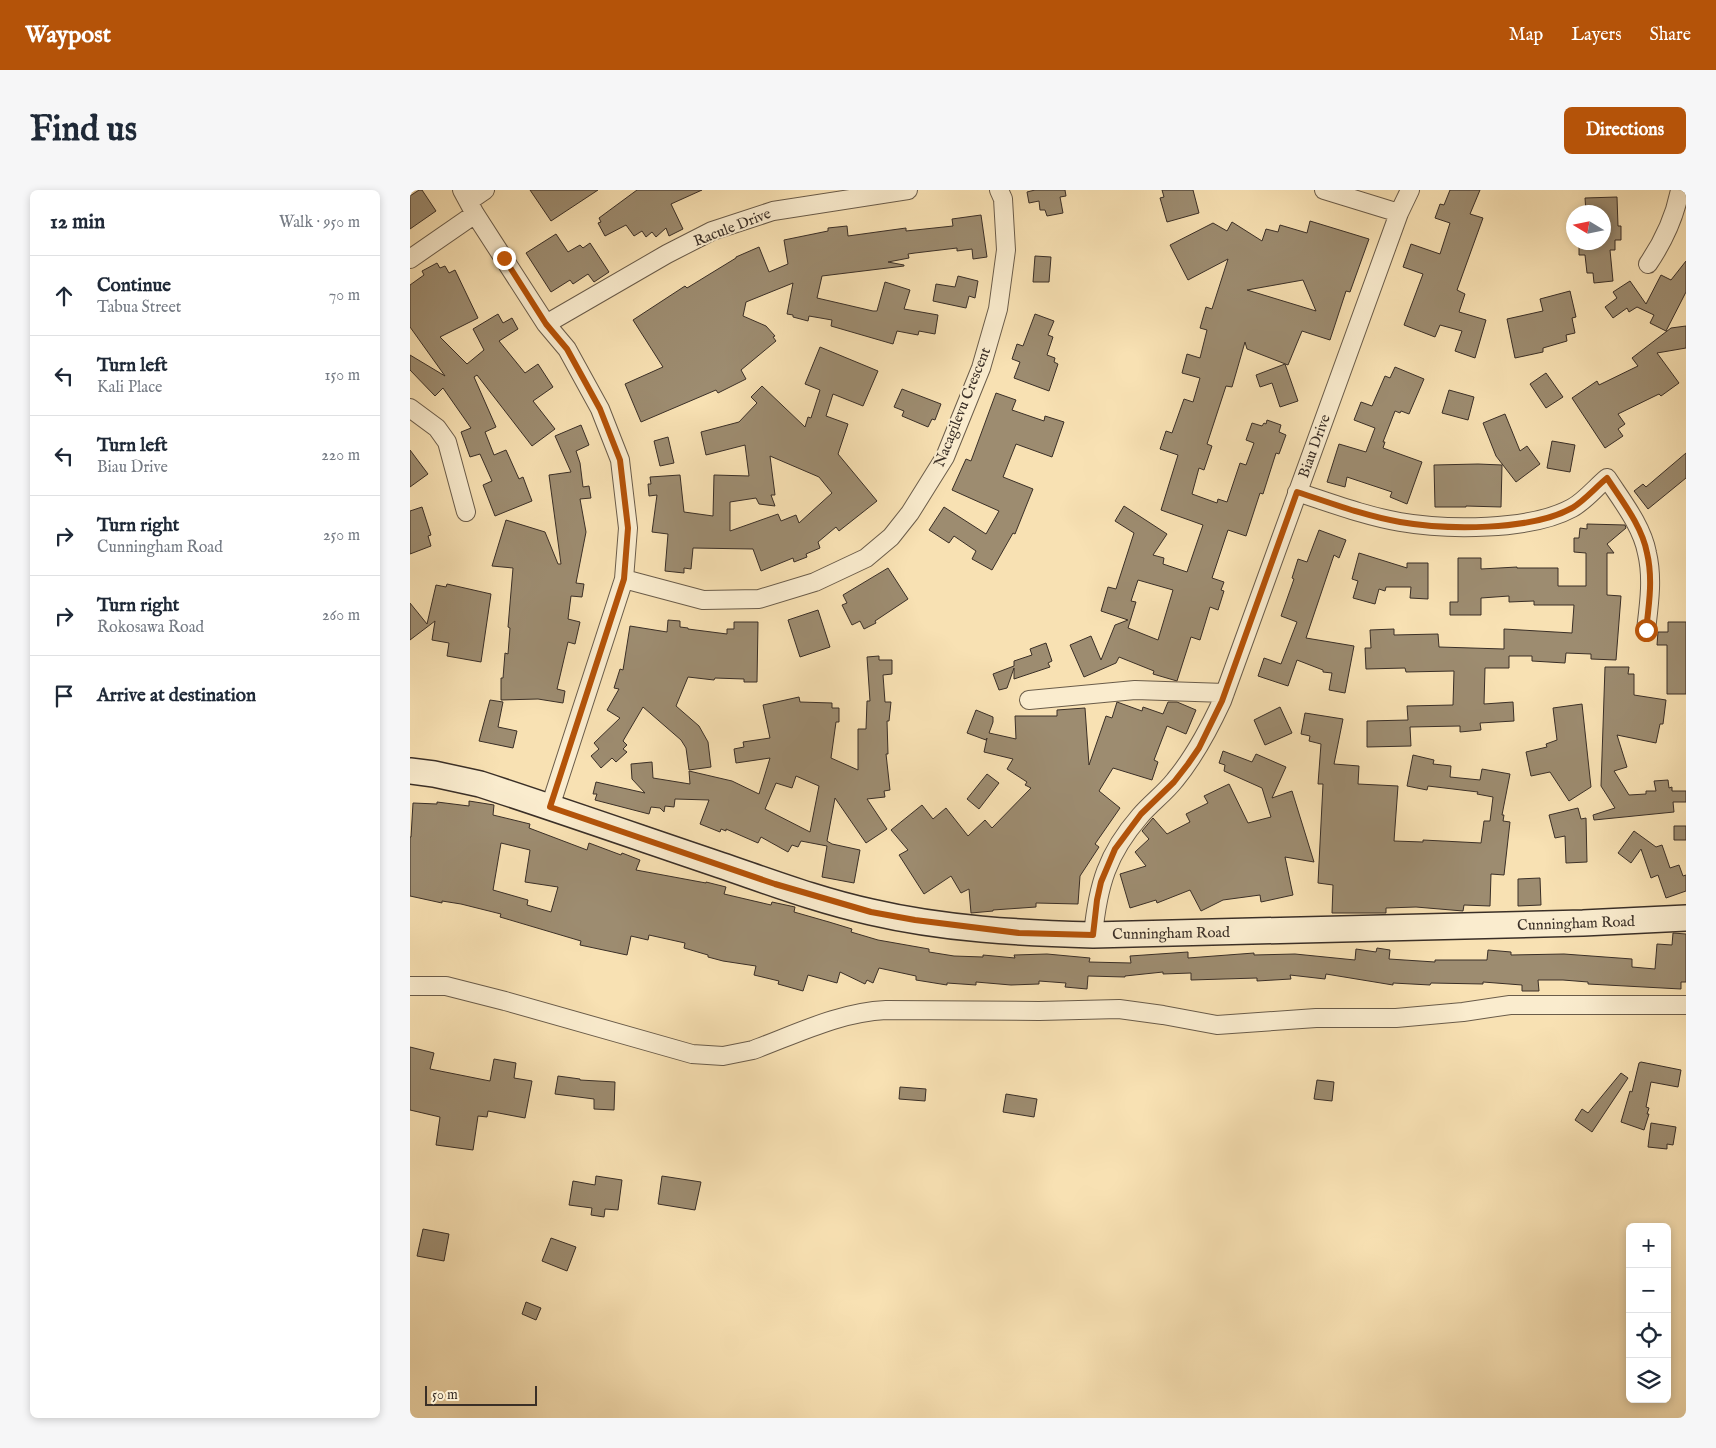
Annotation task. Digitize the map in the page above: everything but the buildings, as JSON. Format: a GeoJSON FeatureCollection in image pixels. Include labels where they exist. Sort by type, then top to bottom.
{"type":"FeatureCollection","features":[{"type":"Feature","properties":{"kind":"main road","name":"Cunningham Road"},"geometry":{"type":"LineString","coordinates":[[410,771],[480,784],[775,884],[871,912],[915,920],[1019,933],[1093,935],[1583,923],[1686,918]]}},
{"type":"Feature","properties":{"kind":"street"},"geometry":{"type":"LineString","coordinates":[[410,259],[469,202],[485,190]]}},
{"type":"Feature","properties":{"kind":"street","name":"Racule Drive"},"geometry":{"type":"LineString","coordinates":[[546,324],[666,254],[712,231],[773,210],[908,190]]}},
{"type":"Feature","properties":{"kind":"street","name":"Nacagilevu Crescent"},"geometry":{"type":"LineString","coordinates":[[624,579],[703,600],[758,599],[815,582],[866,558],[890,537],[910,513],[945,457],[981,368],[998,308],[1006,250],[1003,199],[999,190]]}},
{"type":"Feature","properties":{"kind":"street"},"geometry":{"type":"LineString","coordinates":[[1324,190],[1399,213]]}},
{"type":"Feature","properties":{"kind":"street","name":"Biau Drive"},"geometry":{"type":"LineString","coordinates":[[1093,935],[1101,882],[1115,849],[1141,814],[1174,782],[1199,748],[1225,693],[1399,213],[1410,190]]}},
{"type":"Feature","properties":{"kind":"street"},"geometry":{"type":"LineString","coordinates":[[1648,264],[1663,240],[1678,202],[1680,190]]}},
{"type":"Feature","properties":{"kind":"street"},"geometry":{"type":"LineString","coordinates":[[469,202],[546,324],[567,349],[600,409],[620,460],[628,528],[624,579],[550,807]]}},
{"type":"Feature","properties":{"kind":"street"},"geometry":{"type":"LineString","coordinates":[[410,408],[437,428],[447,442],[466,512]]}},
{"type":"Feature","properties":{"kind":"street"},"geometry":{"type":"LineString","coordinates":[[1297,492],[1359,512],[1399,522],[1426,526],[1485,527],[1540,520],[1565,511],[1573,507],[1607,478],[1637,526],[1647,552],[1650,587],[1646,630]]}},
{"type":"Feature","properties":{"kind":"street"},"geometry":{"type":"LineString","coordinates":[[1029,700],[1136,690],[1225,693]]}},
{"type":"Feature","properties":{"kind":"street"},"geometry":{"type":"LineString","coordinates":[[410,986],[446,986],[505,1001],[677,1051],[708,1056],[723,1056],[753,1050],[841,1017],[869,1011],[886,1010],[1039,1012],[1119,1009],[1163,1014],[1217,1025],[1316,1018],[1396,1018],[1464,1012],[1510,1004],[1686,1005]]}},
{"type":"Feature","properties":{"kind":"route"},"geometry":{"type":"LineString","coordinates":[[504,258],[546,324],[567,349],[600,409],[620,460],[628,528],[624,579],[550,807],[775,884],[871,912],[915,920],[1019,933],[1093,935],[1101,882],[1115,849],[1141,814],[1174,782],[1199,748],[1208,732],[1222,701],[1297,492],[1359,512],[1399,522],[1426,526],[1485,527],[1540,520],[1573,507],[1607,478],[1637,526],[1647,552],[1650,587],[1646,630]]}}]}
